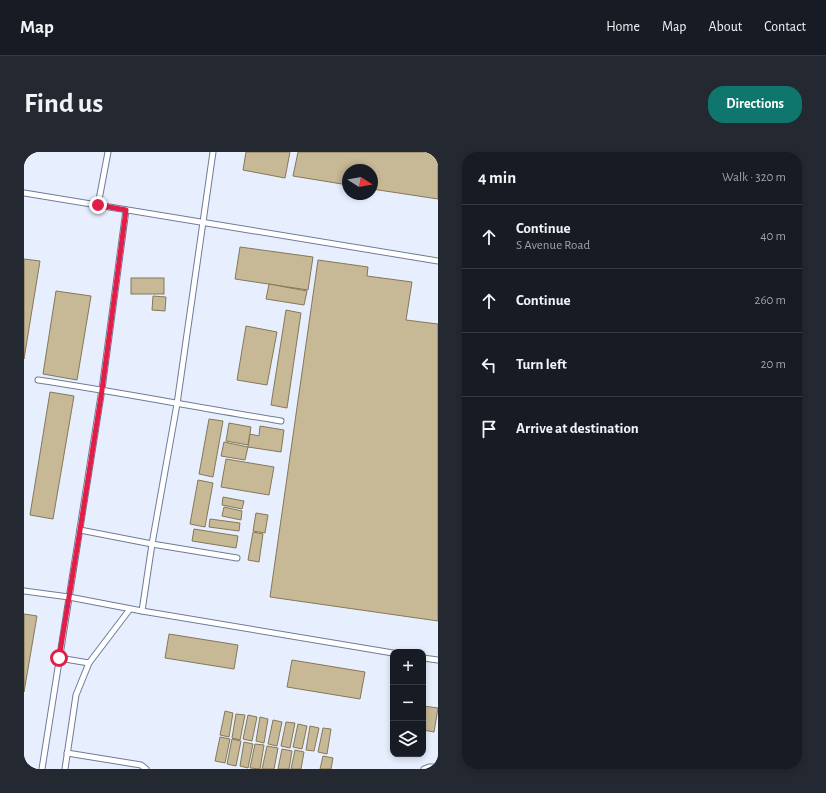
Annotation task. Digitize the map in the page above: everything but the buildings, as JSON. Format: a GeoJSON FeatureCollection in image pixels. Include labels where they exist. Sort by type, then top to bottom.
{"type":"FeatureCollection","features":[{"type":"Feature","properties":{"kind":"lane"},"geometry":{"type":"LineString","coordinates":[[98,205],[108,152]]}},
{"type":"Feature","properties":{"kind":"lane"},"geometry":{"type":"LineString","coordinates":[[142,611],[152,544],[177,404],[213,152]]}},
{"type":"Feature","properties":{"kind":"lane"},"geometry":{"type":"LineString","coordinates":[[24,193],[438,261]]}},
{"type":"Feature","properties":{"kind":"lane"},"geometry":{"type":"LineString","coordinates":[[42,769],[102,390],[126,210]]}},
{"type":"Feature","properties":{"kind":"lane"},"geometry":{"type":"LineString","coordinates":[[38,380],[281,421]]}},
{"type":"Feature","properties":{"kind":"lane"},"geometry":{"type":"LineString","coordinates":[[80,530],[237,558]]}},
{"type":"Feature","properties":{"kind":"lane"},"geometry":{"type":"LineString","coordinates":[[24,591],[69,597],[130,609],[390,652]]}},
{"type":"Feature","properties":{"kind":"lane"},"geometry":{"type":"LineString","coordinates":[[65,769],[76,695],[89,663],[130,609]]}},
{"type":"Feature","properties":{"kind":"lane"},"geometry":{"type":"LineString","coordinates":[[59,658],[89,663]]}},
{"type":"Feature","properties":{"kind":"lane"},"geometry":{"type":"LineString","coordinates":[[426,658],[438,660]]}},
{"type":"Feature","properties":{"kind":"lane"},"geometry":{"type":"LineString","coordinates":[[67,753],[141,765],[146,769]]}},
{"type":"Feature","properties":{"kind":"lane"},"geometry":{"type":"LineString","coordinates":[[424,769],[429,767],[438,767]]}},
{"type":"Feature","properties":{"kind":"shaded area"},"geometry":{"type":"Polygon","coordinates":[[[24,152],[438,152],[438,769],[24,769],[24,152]]]}},
{"type":"Feature","properties":{"kind":"route"},"geometry":{"type":"LineString","coordinates":[[59,658],[102,390],[126,210],[98,205]]}}]}
